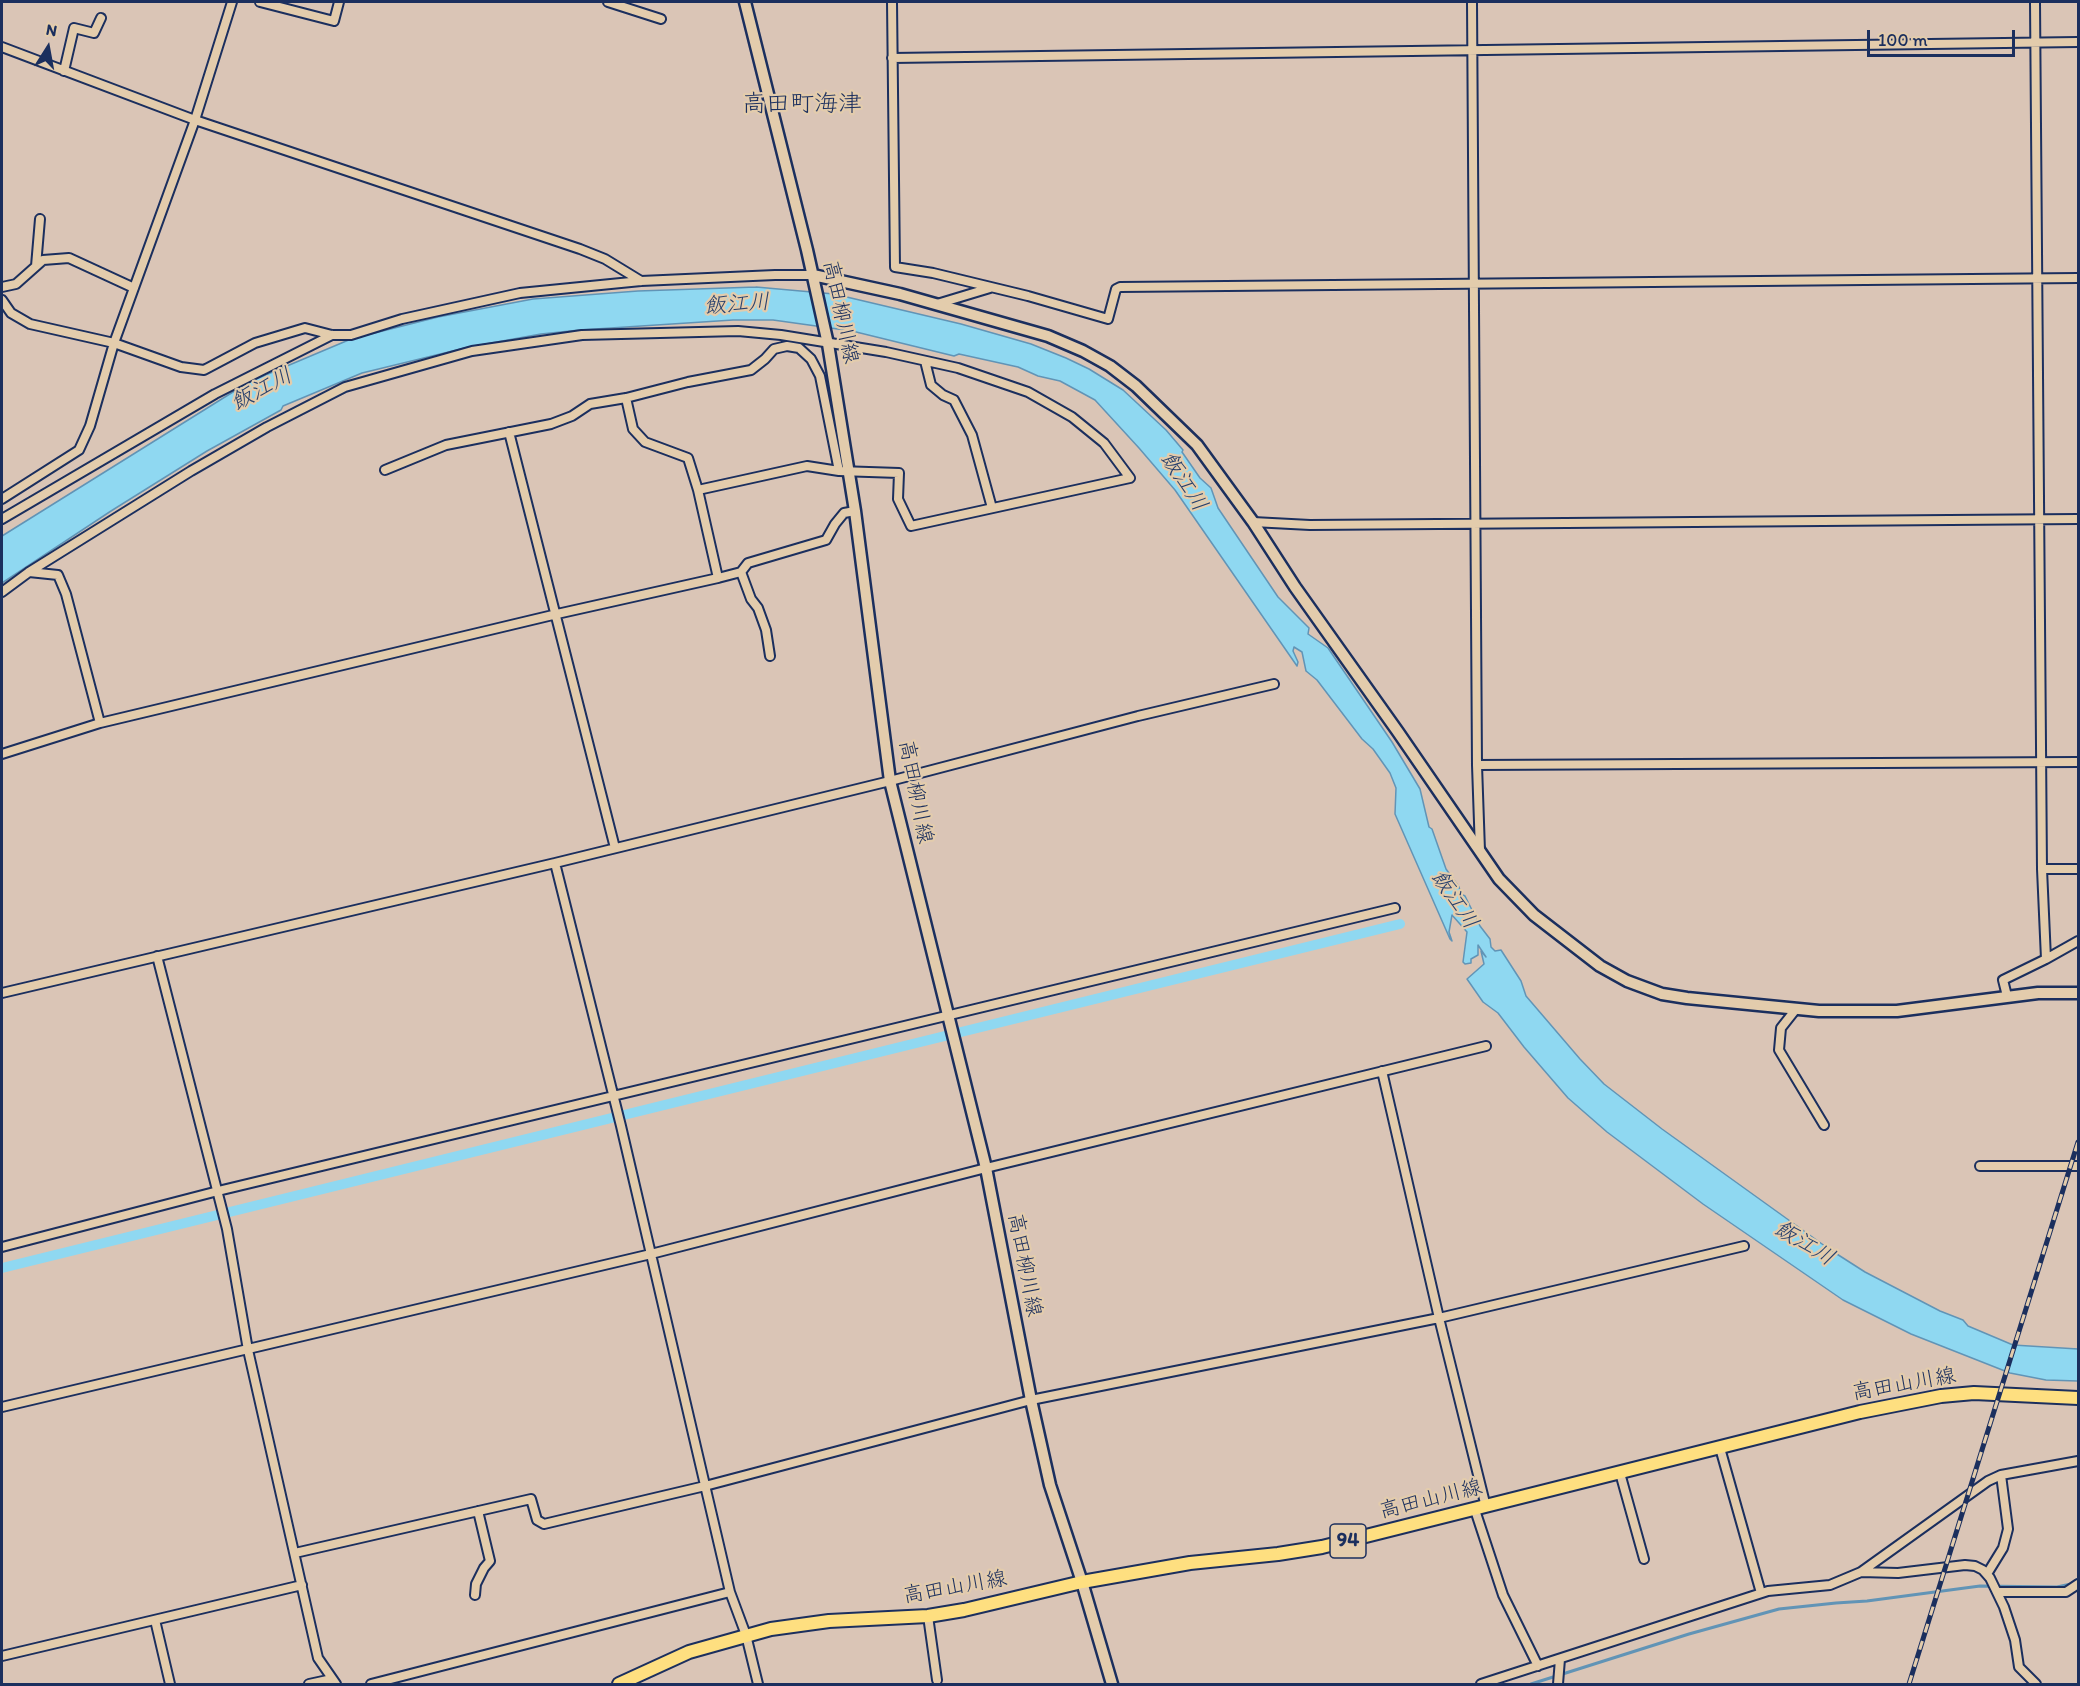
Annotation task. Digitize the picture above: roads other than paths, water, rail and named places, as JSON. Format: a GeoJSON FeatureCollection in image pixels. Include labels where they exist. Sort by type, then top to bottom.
{"type":"FeatureCollection","features":[{"type":"Feature","properties":{"kind":"main road","name":"高田山川線"},"geometry":{"type":"LineString","coordinates":[[619,1684],[689,1652],[771,1629],[829,1621],[928,1616],[964,1610],[1082,1582],[1190,1563],[1322,1547],[1860,1412],[1941,1396],[1974,1393],[2079,1398]]}},
{"type":"Feature","properties":{"kind":"street"},"geometry":{"type":"LineString","coordinates":[[2,498],[79,450],[90,426],[114,343],[195,120],[232,2]]}},
{"type":"Feature","properties":{"kind":"street"},"geometry":{"type":"LineString","coordinates":[[260,2],[334,21],[339,2]]}},
{"type":"Feature","properties":{"kind":"street"},"geometry":{"type":"LineString","coordinates":[[608,2],[661,19]]}},
{"type":"Feature","properties":{"kind":"street","name":"高田柳川線"},"geometry":{"type":"LineString","coordinates":[[745,2],[828,344],[844,471],[855,511],[890,781],[986,1168],[1031,1400],[1050,1485],[1112,1684]]}},
{"type":"Feature","properties":{"kind":"street"},"geometry":{"type":"LineString","coordinates":[[892,2],[895,267],[933,273],[991,287],[1108,319],[1116,289],[1120,287],[2079,278]]}},
{"type":"Feature","properties":{"kind":"street"},"geometry":{"type":"LineString","coordinates":[[1472,2],[1480,851]]}},
{"type":"Feature","properties":{"kind":"street"},"geometry":{"type":"LineString","coordinates":[[2036,2],[2042,869],[2046,959]]}},
{"type":"Feature","properties":{"kind":"street"},"geometry":{"type":"LineString","coordinates":[[64,71],[74,28],[94,33],[101,18]]}},
{"type":"Feature","properties":{"kind":"street"},"geometry":{"type":"LineString","coordinates":[[892,58],[2079,42]]}},
{"type":"Feature","properties":{"kind":"street"},"geometry":{"type":"LineString","coordinates":[[2,47],[195,120],[580,249],[604,259],[641,281]]}},
{"type":"Feature","properties":{"kind":"street"},"geometry":{"type":"LineString","coordinates":[[36,266],[40,219]]}},
{"type":"Feature","properties":{"kind":"street"},"geometry":{"type":"LineString","coordinates":[[2,287],[16,284],[43,260],[69,258],[134,288]]}},
{"type":"Feature","properties":{"kind":"street"},"geometry":{"type":"LineString","coordinates":[[2,300],[11,313],[30,324],[114,343],[182,367],[204,370],[255,343],[305,328],[332,335],[351,334],[402,319],[520,293],[641,281],[775,275],[850,282],[1048,336],[1110,366],[1136,386],[1197,445],[1253,522],[1295,587],[1499,879],[1534,915],[1600,966],[1627,981],[1662,994],[1796,1009],[1848,1012],[1897,1011],[2038,993],[2079,993]]}},
{"type":"Feature","properties":{"kind":"street"},"geometry":{"type":"LineString","coordinates":[[937,304],[991,287]]}},
{"type":"Feature","properties":{"kind":"street"},"geometry":{"type":"LineString","coordinates":[[2,592],[29,572],[191,471],[267,427],[345,387],[472,351],[582,335],[738,331],[781,335],[886,352],[958,368],[1028,392],[1072,417],[1104,443],[1130,478],[911,526],[898,499],[899,473],[844,471],[807,466],[698,490]]}},
{"type":"Feature","properties":{"kind":"street"},"geometry":{"type":"LineString","coordinates":[[2,519],[215,394],[332,335]]}},
{"type":"Feature","properties":{"kind":"street"},"geometry":{"type":"LineString","coordinates":[[385,470],[446,445],[551,424],[572,416],[590,404],[751,370],[774,349],[787,346],[799,348],[812,359],[820,376],[844,471]]}},
{"type":"Feature","properties":{"kind":"street"},"geometry":{"type":"LineString","coordinates":[[925,361],[931,385],[954,400],[972,435],[992,508]]}},
{"type":"Feature","properties":{"kind":"street"},"geometry":{"type":"LineString","coordinates":[[626,398],[633,429],[645,442],[688,458],[698,490],[718,578]]}},
{"type":"Feature","properties":{"kind":"street"},"geometry":{"type":"LineString","coordinates":[[509,432],[615,848]]}},
{"type":"Feature","properties":{"kind":"street"},"geometry":{"type":"LineString","coordinates":[[2,754],[100,723],[741,572],[748,563],[826,540],[844,513],[855,511]]}},
{"type":"Feature","properties":{"kind":"street"},"geometry":{"type":"LineString","coordinates":[[1253,522],[1310,525],[2079,519]]}},
{"type":"Feature","properties":{"kind":"street"},"geometry":{"type":"LineString","coordinates":[[29,572],[58,575],[66,594],[100,723]]}},
{"type":"Feature","properties":{"kind":"street"},"geometry":{"type":"LineString","coordinates":[[741,572],[751,599],[762,619],[770,656]]}},
{"type":"Feature","properties":{"kind":"street"},"geometry":{"type":"LineString","coordinates":[[2,993],[555,863],[890,781],[1138,716],[1274,684]]}},
{"type":"Feature","properties":{"kind":"street"},"geometry":{"type":"LineString","coordinates":[[1478,765],[2079,762]]}},
{"type":"Feature","properties":{"kind":"street"},"geometry":{"type":"LineString","coordinates":[[555,863],[621,1126],[730,1592],[746,1635],[758,1684]]}},
{"type":"Feature","properties":{"kind":"street"},"geometry":{"type":"LineString","coordinates":[[2042,869],[2079,869]]}},
{"type":"Feature","properties":{"kind":"street"},"geometry":{"type":"LineString","coordinates":[[2,1247],[614,1100],[1395,908]]}},
{"type":"Feature","properties":{"kind":"street"},"geometry":{"type":"LineString","coordinates":[[2007,996],[2002,980],[2079,941]]}},
{"type":"Feature","properties":{"kind":"street"},"geometry":{"type":"LineString","coordinates":[[157,956],[227,1229],[248,1350],[318,1658],[334,1682],[309,1684]]}},
{"type":"Feature","properties":{"kind":"street"},"geometry":{"type":"LineString","coordinates":[[1796,1009],[1781,1028],[1779,1050],[1824,1125]]}},
{"type":"Feature","properties":{"kind":"street"},"geometry":{"type":"LineString","coordinates":[[2,1407],[651,1254],[986,1168],[1486,1046]]}},
{"type":"Feature","properties":{"kind":"street"},"geometry":{"type":"LineString","coordinates":[[1382,1071],[1481,1508],[1503,1595],[1538,1666]]}},
{"type":"Feature","properties":{"kind":"street"},"geometry":{"type":"LineString","coordinates":[[1980,1166],[2079,1166]]}},
{"type":"Feature","properties":{"kind":"street"},"geometry":{"type":"LineString","coordinates":[[295,1554],[531,1499],[537,1520],[544,1524],[705,1486],[1031,1400],[1439,1317],[1744,1246]]}},
{"type":"Feature","properties":{"kind":"street"},"geometry":{"type":"LineString","coordinates":[[1720,1448],[1761,1593]]}},
{"type":"Feature","properties":{"kind":"street"},"geometry":{"type":"LineString","coordinates":[[1481,1684],[1761,1593],[1781,1588],[1830,1585],[1861,1572],[2001,1474],[2079,1461]]}},
{"type":"Feature","properties":{"kind":"street"},"geometry":{"type":"LineString","coordinates":[[1620,1473],[1644,1559]]}},
{"type":"Feature","properties":{"kind":"street"},"geometry":{"type":"LineString","coordinates":[[1987,1574],[2003,1548],[2008,1529],[2001,1474]]}},
{"type":"Feature","properties":{"kind":"street"},"geometry":{"type":"LineString","coordinates":[[475,1594],[476,1584],[484,1568],[490,1562],[478,1511]]}},
{"type":"Feature","properties":{"kind":"street"},"geometry":{"type":"LineString","coordinates":[[1861,1572],[1898,1573],[1965,1565],[1983,1570],[1997,1593],[2015,1640],[2019,1667],[2036,1684]]}},
{"type":"Feature","properties":{"kind":"street"},"geometry":{"type":"LineString","coordinates":[[1997,1593],[2066,1592],[2079,1584]]}},
{"type":"Feature","properties":{"kind":"street"},"geometry":{"type":"LineString","coordinates":[[2,1656],[302,1585]]}},
{"type":"Feature","properties":{"kind":"street"},"geometry":{"type":"LineString","coordinates":[[371,1684],[730,1592]]}},
{"type":"Feature","properties":{"kind":"street"},"geometry":{"type":"LineString","coordinates":[[928,1616],[937,1680]]}},
{"type":"Feature","properties":{"kind":"street"},"geometry":{"type":"LineString","coordinates":[[155,1620],[170,1684]]}},
{"type":"Feature","properties":{"kind":"street"},"geometry":{"type":"LineString","coordinates":[[1558,1684],[1560,1659]]}},
{"type":"Feature","properties":{"kind":"water","name":"飯江川"},"geometry":{"type":"Polygon","coordinates":[[[756,287],[834,294],[961,324],[1031,344],[1066,358],[1123,390],[1166,430],[1183,450],[1182,452],[1200,478],[1211,488],[1218,508],[1278,597],[1309,628],[1308,634],[1328,648],[1392,742],[1420,789],[1429,827],[1432,829],[1446,869],[1490,939],[1491,947],[1495,951],[1501,950],[1521,981],[1526,996],[1604,1084],[1662,1129],[1829,1249],[1865,1272],[1940,1311],[1963,1320],[1968,1326],[2013,1345],[2078,1349],[2078,1381],[2046,1380],[2010,1373],[1911,1334],[1843,1300],[1703,1204],[1607,1132],[1568,1098],[1498,1013],[1483,1002],[1467,979],[1484,964],[1481,951],[1486,957],[1478,945],[1478,955],[1471,959],[1471,963],[1463,962],[1467,932],[1452,915],[1449,932],[1452,941],[1450,939],[1395,814],[1396,788],[1390,773],[1373,749],[1362,739],[1317,680],[1306,671],[1302,652],[1294,647],[1297,666],[1175,490],[1095,400],[1060,381],[1038,376],[1018,367],[959,354],[954,356],[852,331],[773,320],[733,320],[580,330],[541,334],[469,347],[362,373],[283,406],[281,410],[207,451],[111,511],[2,583],[2,536],[249,382],[351,339],[438,317],[533,299],[638,291],[756,287]]]}},
{"type":"Feature","properties":{"kind":"waterway"},"geometry":{"type":"LineString","coordinates":[[2,1268],[1400,924]]}},
{"type":"Feature","properties":{"kind":"waterway"},"geometry":{"type":"LineString","coordinates":[[1531,1684],[1689,1634],[1779,1609],[1867,1601],[1980,1586],[2057,1587],[2071,1584],[2078,1579]]}},
{"type":"Feature","properties":{"kind":"railway"},"geometry":{"type":"LineString","coordinates":[[1909,1684],[2078,1142]]}},
{"type":"Feature","properties":{"kind":"district","name":"高田町海津"},"geometry":{"type":"Point","coordinates":[802,105]}}]}
